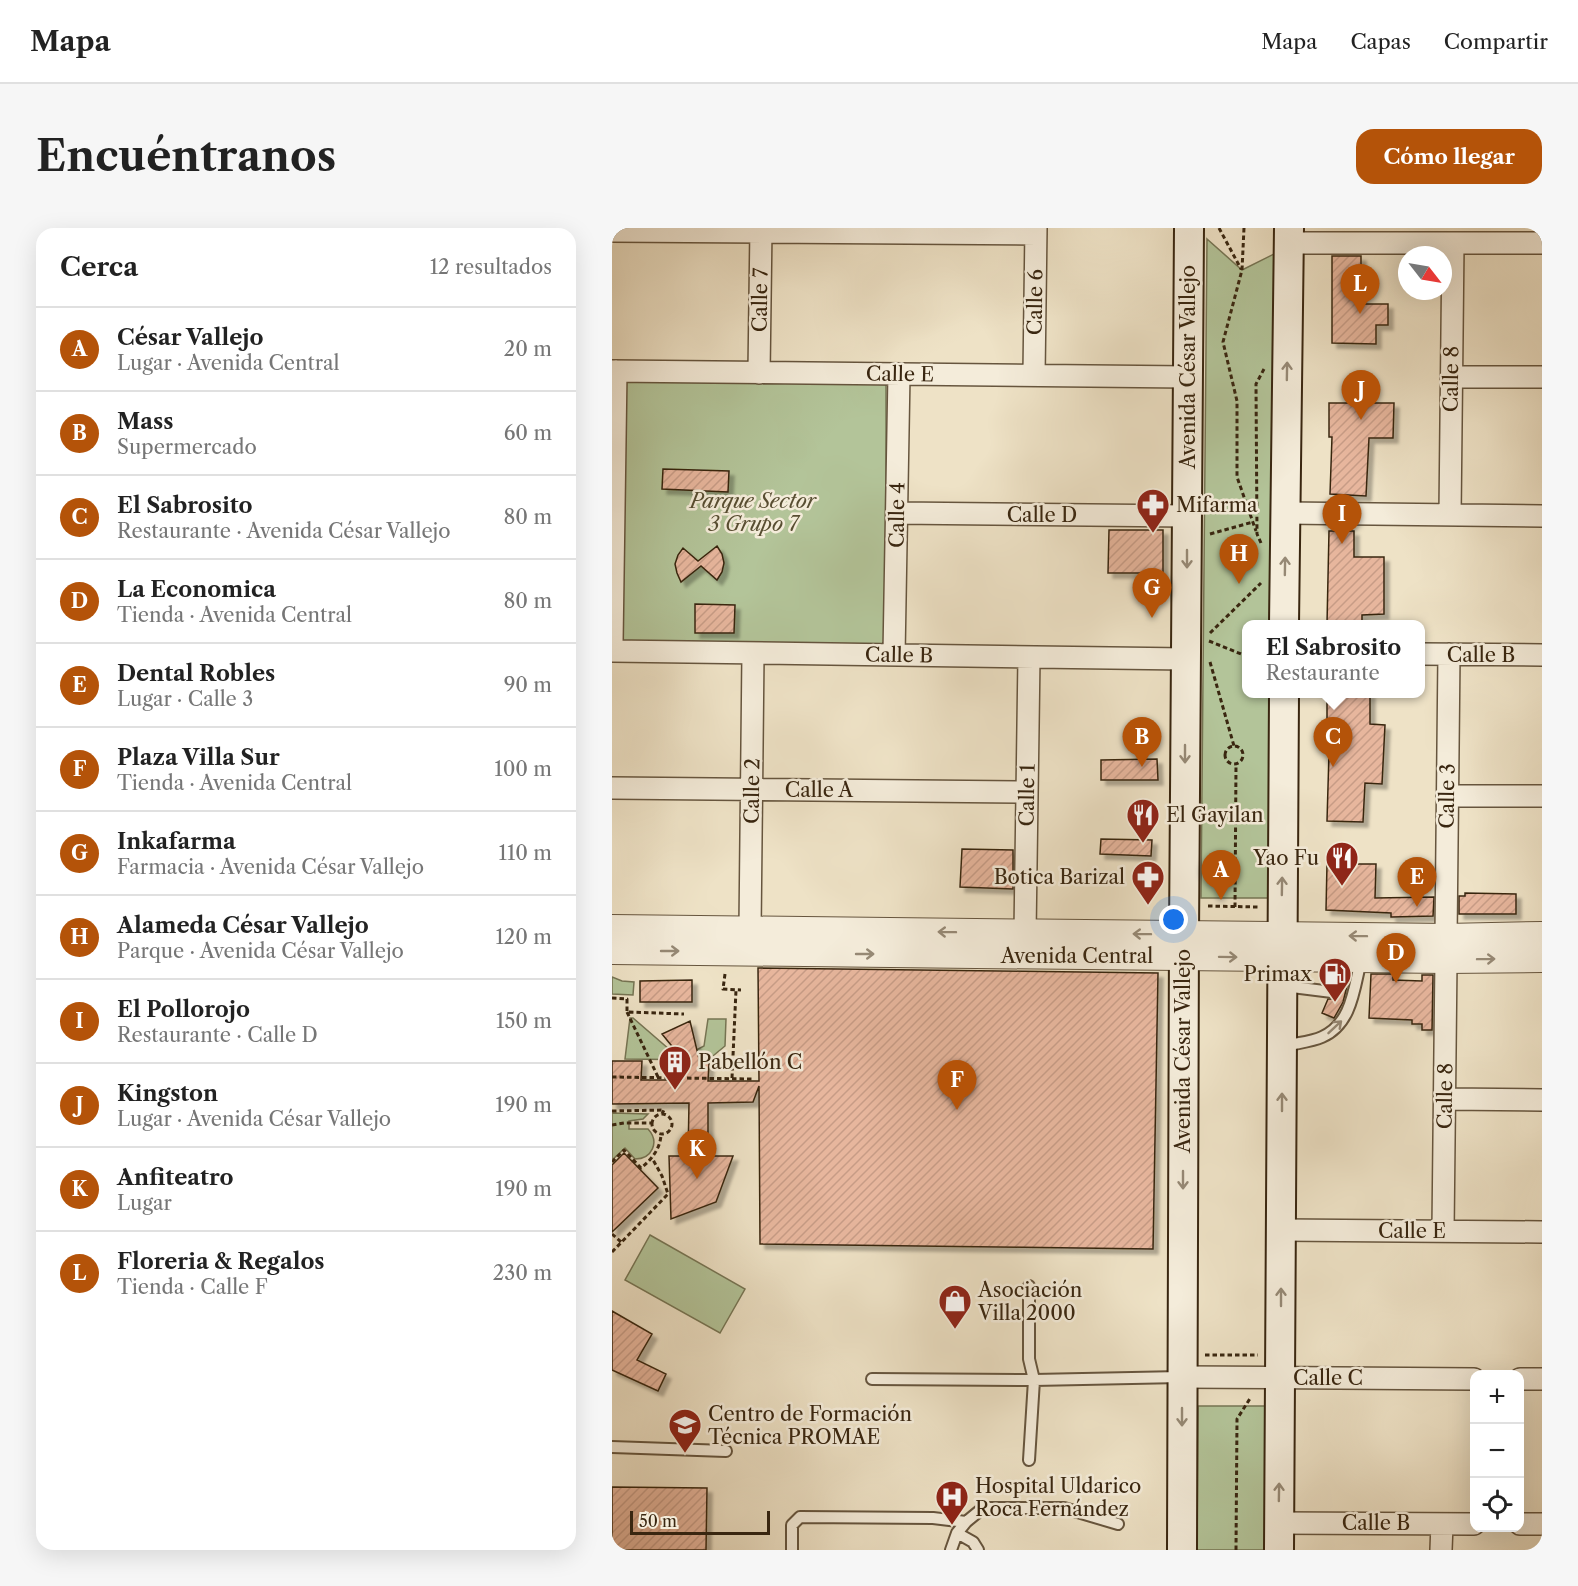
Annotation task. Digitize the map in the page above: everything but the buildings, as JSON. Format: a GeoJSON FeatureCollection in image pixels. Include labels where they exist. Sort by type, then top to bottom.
{"type":"FeatureCollection","features":[{"type":"Feature","properties":{"kind":"main road","name":"Avenida César Vallejo"},"geometry":{"type":"LineString","coordinates":[[1182,1550],[1184,905],[1201,652],[1187,526],[1189,228]]}},
{"type":"Feature","properties":{"kind":"main road"},"geometry":{"type":"LineString","coordinates":[[1284,620],[1289,236]]}},
{"type":"Feature","properties":{"kind":"main road"},"geometry":{"type":"LineString","coordinates":[[1278,1536],[1282,1230],[1281,947],[1284,698]]}},
{"type":"Feature","properties":{"kind":"street","name":"Calle 7"},"geometry":{"type":"LineString","coordinates":[[759,373],[761,230]]}},
{"type":"Feature","properties":{"kind":"street"},"geometry":{"type":"LineString","coordinates":[[612,231],[1036,231]]}},
{"type":"Feature","properties":{"kind":"street","name":"Calle 6"},"geometry":{"type":"LineString","coordinates":[[1034,375],[1036,231]]}},
{"type":"Feature","properties":{"kind":"street"},"geometry":{"type":"LineString","coordinates":[[1289,236],[1453,243],[1542,243]]}},
{"type":"Feature","properties":{"kind":"street","name":"Calle 8"},"geometry":{"type":"LineString","coordinates":[[1450,515],[1453,243]]}},
{"type":"Feature","properties":{"kind":"street","name":"Calle E"},"geometry":{"type":"LineString","coordinates":[[614,371],[1188,377]]}},
{"type":"Feature","properties":{"kind":"street"},"geometry":{"type":"LineString","coordinates":[[612,643],[614,371]]}},
{"type":"Feature","properties":{"kind":"street","name":"Calle 4"},"geometry":{"type":"LineString","coordinates":[[894,655],[899,374]]}},
{"type":"Feature","properties":{"kind":"street"},"geometry":{"type":"LineString","coordinates":[[1451,377],[1542,377]]}},
{"type":"Feature","properties":{"kind":"street","name":"Calle D"},"geometry":{"type":"LineString","coordinates":[[897,513],[1187,526]]}},
{"type":"Feature","properties":{"kind":"street"},"geometry":{"type":"LineString","coordinates":[[1286,513],[1542,516]]}},
{"type":"Feature","properties":{"kind":"street","name":"Calle B"},"geometry":{"type":"LineString","coordinates":[[612,651],[1029,657],[1201,652]]}},
{"type":"Feature","properties":{"kind":"street","name":"Calle 2"},"geometry":{"type":"LineString","coordinates":[[750,930],[753,653]]}},
{"type":"Feature","properties":{"kind":"street","name":"Calle B"},"geometry":{"type":"LineString","coordinates":[[1425,654],[1542,655]]}},
{"type":"Feature","properties":{"kind":"street","name":"Calle 3"},"geometry":{"type":"LineString","coordinates":[[1446,948],[1449,654]]}},
{"type":"Feature","properties":{"kind":"street","name":"Calle 1"},"geometry":{"type":"LineString","coordinates":[[1025,933],[1029,657]]}},
{"type":"Feature","properties":{"kind":"street","name":"Calle A"},"geometry":{"type":"LineString","coordinates":[[612,788],[1027,792]]}},
{"type":"Feature","properties":{"kind":"street"},"geometry":{"type":"LineString","coordinates":[[1448,796],[1542,796]]}},
{"type":"Feature","properties":{"kind":"street","name":"Avenida Central"},"geometry":{"type":"LineString","coordinates":[[612,928],[1025,933],[1184,946]]}},
{"type":"Feature","properties":{"kind":"street","name":"Avenida Central"},"geometry":{"type":"LineString","coordinates":[[1281,947],[1361,959],[1542,935]]}},
{"type":"Feature","properties":{"kind":"street","name":"Avenida Central"},"geometry":{"type":"LineString","coordinates":[[612,951],[1184,946],[1446,948],[1542,959]]}},
{"type":"Feature","properties":{"kind":"street","name":"Calle 8"},"geometry":{"type":"LineString","coordinates":[[1443,1231],[1446,948]]}},
{"type":"Feature","properties":{"kind":"street"},"geometry":{"type":"LineString","coordinates":[[1444,1100],[1542,1100]]}},
{"type":"Feature","properties":{"kind":"street","name":"Calle E"},"geometry":{"type":"LineString","coordinates":[[1282,1230],[1542,1232]]}},
{"type":"Feature","properties":{"kind":"street","name":"Calle C"},"geometry":{"type":"LineString","coordinates":[[1183,1366],[1281,1366],[1470,1378]]}},
{"type":"Feature","properties":{"kind":"street"},"geometry":{"type":"LineString","coordinates":[[1524,1379],[1542,1379]]}},
{"type":"Feature","properties":{"kind":"street"},"geometry":{"type":"LineString","coordinates":[[1441,1550],[1442,1524]]}},
{"type":"Feature","properties":{"kind":"street","name":"Calle B"},"geometry":{"type":"LineString","coordinates":[[1278,1536],[1470,1524]]}},
{"type":"Feature","properties":{"kind":"street"},"geometry":{"type":"LineString","coordinates":[[1524,1524],[1542,1524]]}},
{"type":"Feature","properties":{"kind":"lane"},"geometry":{"type":"LineString","coordinates":[[1281,947],[1332,992]]}},
{"type":"Feature","properties":{"kind":"lane"},"geometry":{"type":"LineString","coordinates":[[1281,1047],[1322,1037],[1345,1017],[1351,1005],[1350,994],[1361,959]]}},
{"type":"Feature","properties":{"kind":"lane"},"geometry":{"type":"LineString","coordinates":[[1029,1286],[1029,1359],[1034,1380],[1029,1460]]}},
{"type":"Feature","properties":{"kind":"lane"},"geometry":{"type":"LineString","coordinates":[[872,1379],[1034,1380],[1183,1366]]}},
{"type":"Feature","properties":{"kind":"lane"},"geometry":{"type":"LineString","coordinates":[[612,1447],[726,1451]]}},
{"type":"Feature","properties":{"kind":"lane"},"geometry":{"type":"LineString","coordinates":[[951,1550],[957,1533],[983,1508],[1064,1509],[1118,1524]]}},
{"type":"Feature","properties":{"kind":"lane"},"geometry":{"type":"LineString","coordinates":[[792,1550],[792,1526],[800,1518],[933,1518],[966,1522]]}},
{"type":"Feature","properties":{"kind":"lane"},"geometry":{"type":"LineString","coordinates":[[957,1533],[973,1542],[978,1550]]}},
{"type":"Feature","properties":{"kind":"path"},"geometry":{"type":"LineString","coordinates":[[1220,228],[1242,270]]}},
{"type":"Feature","properties":{"kind":"path"},"geometry":{"type":"LineString","coordinates":[[1244,228],[1242,270],[1223,342],[1237,401],[1237,477],[1257,534]]}},
{"type":"Feature","properties":{"kind":"path"},"geometry":{"type":"LineString","coordinates":[[1187,526],[1215,534],[1253,522]]}},
{"type":"Feature","properties":{"kind":"path"},"geometry":{"type":"LineString","coordinates":[[1201,652],[1267,578]]}},
{"type":"Feature","properties":{"kind":"path"},"geometry":{"type":"LineString","coordinates":[[1201,652],[1242,656]]}},
{"type":"Feature","properties":{"kind":"path"},"geometry":{"type":"LineString","coordinates":[[1201,652],[1234,746],[1242,750],[1241,761],[1236,764],[1230,763],[1225,755],[1229,748],[1234,746]]}},
{"type":"Feature","properties":{"kind":"path"},"geometry":{"type":"LineString","coordinates":[[1235,907],[1236,764]]}},
{"type":"Feature","properties":{"kind":"path"},"geometry":{"type":"LineString","coordinates":[[1184,905],[1235,907],[1281,947]]}},
{"type":"Feature","properties":{"kind":"path"},"geometry":{"type":"LineString","coordinates":[[728,951],[723,989],[741,990]]}},
{"type":"Feature","properties":{"kind":"path"},"geometry":{"type":"LineString","coordinates":[[732,1078],[735,990]]}},
{"type":"Feature","properties":{"kind":"path"},"geometry":{"type":"LineString","coordinates":[[612,998],[627,999],[627,1012],[658,1077]]}},
{"type":"Feature","properties":{"kind":"path"},"geometry":{"type":"LineString","coordinates":[[627,1012],[684,1014]]}},
{"type":"Feature","properties":{"kind":"path"},"geometry":{"type":"LineString","coordinates":[[612,1077],[752,1079]]}},
{"type":"Feature","properties":{"kind":"path"},"geometry":{"type":"LineString","coordinates":[[612,1111],[663,1110],[662,1114]]}},
{"type":"Feature","properties":{"kind":"path"},"geometry":{"type":"LineString","coordinates":[[662,1114],[670,1118],[672,1124],[668,1133],[661,1135],[655,1132],[652,1123],[655,1117],[662,1114]]}},
{"type":"Feature","properties":{"kind":"path"},"geometry":{"type":"LineString","coordinates":[[612,1125],[652,1123]]}},
{"type":"Feature","properties":{"kind":"path"},"geometry":{"type":"LineString","coordinates":[[612,1162],[624,1150],[641,1168],[652,1158],[661,1143],[661,1135]]}},
{"type":"Feature","properties":{"kind":"path"},"geometry":{"type":"LineString","coordinates":[[612,1252],[668,1194],[662,1176],[652,1158]]}},
{"type":"Feature","properties":{"kind":"path"},"geometry":{"type":"LineString","coordinates":[[612,1234],[622,1242]]}},
{"type":"Feature","properties":{"kind":"path"},"geometry":{"type":"LineString","coordinates":[[1183,1366],[1281,1366]]}},
{"type":"Feature","properties":{"kind":"green space"},"geometry":{"type":"Polygon","coordinates":[[[1207,239],[1242,270],[1278,252],[1274,620],[1242,620],[1242,698],[1273,698],[1271,898],[1201,898],[1207,239]]]}},
{"type":"Feature","properties":{"kind":"green space","name":"Parque Sector 3 Grupo 7"},"geometry":{"type":"Polygon","coordinates":[[[624,379],[886,384],[886,646],[621,643],[624,379]]]}},
{"type":"Feature","properties":{"kind":"green space"},"geometry":{"type":"Polygon","coordinates":[[[612,977],[634,982],[633,995],[612,994],[612,977]]]}},
{"type":"Feature","properties":{"kind":"green space"},"geometry":{"type":"Polygon","coordinates":[[[630,1018],[633,1018],[677,1056],[687,1055],[704,1046],[708,1019],[726,1019],[725,1046],[708,1060],[625,1059],[630,1018]]]}},
{"type":"Feature","properties":{"kind":"green space"},"geometry":{"type":"Polygon","coordinates":[[[612,1113],[648,1114],[643,1119],[629,1121],[629,1129],[648,1129],[652,1134],[654,1144],[650,1153],[635,1159],[625,1148],[612,1160],[612,1113]]]}},
{"type":"Feature","properties":{"kind":"green space"},"geometry":{"type":"Polygon","coordinates":[[[650,1235],[745,1289],[720,1333],[625,1280],[650,1235]]]}},
{"type":"Feature","properties":{"kind":"green space"},"geometry":{"type":"Polygon","coordinates":[[[1198,1406],[1268,1406],[1267,1550],[1197,1550],[1198,1406]]]}},
{"type":"Feature","properties":{"kind":"place","name":"Floreria & Regalos"},"geometry":{"type":"Point","coordinates":[1360,314]}},
{"type":"Feature","properties":{"kind":"place","name":"Kingston"},"geometry":{"type":"Point","coordinates":[1361,420]}},
{"type":"Feature","properties":{"kind":"place","name":"Mifarma"},"geometry":{"type":"Point","coordinates":[1153,534]}},
{"type":"Feature","properties":{"kind":"place","name":"El Pollorojo"},"geometry":{"type":"Point","coordinates":[1342,544]}},
{"type":"Feature","properties":{"kind":"place","name":"Alameda César Vallejo"},"geometry":{"type":"Point","coordinates":[1239,584]}},
{"type":"Feature","properties":{"kind":"place","name":"Inkafarma"},"geometry":{"type":"Point","coordinates":[1152,618]}},
{"type":"Feature","properties":{"kind":"place","name":"Mass"},"geometry":{"type":"Point","coordinates":[1142,767]}},
{"type":"Feature","properties":{"kind":"place","name":"El Sabrosito"},"geometry":{"type":"Point","coordinates":[1333,767]}},
{"type":"Feature","properties":{"kind":"place","name":"El Gayilan"},"geometry":{"type":"Point","coordinates":[1143,844]}},
{"type":"Feature","properties":{"kind":"place","name":"Yao Fu"},"geometry":{"type":"Point","coordinates":[1342,887]}},
{"type":"Feature","properties":{"kind":"place","name":"César Vallejo"},"geometry":{"type":"Point","coordinates":[1221,900]}},
{"type":"Feature","properties":{"kind":"place","name":"Botica Barizal"},"geometry":{"type":"Point","coordinates":[1148,906]}},
{"type":"Feature","properties":{"kind":"place","name":"Dental Robles"},"geometry":{"type":"Point","coordinates":[1417,907]}},
{"type":"Feature","properties":{"kind":"place","name":"La Economica"},"geometry":{"type":"Point","coordinates":[1396,983]}},
{"type":"Feature","properties":{"kind":"place","name":"Primax"},"geometry":{"type":"Point","coordinates":[1335,1003]}},
{"type":"Feature","properties":{"kind":"place","name":"Pabellón C"},"geometry":{"type":"Point","coordinates":[675,1091]}},
{"type":"Feature","properties":{"kind":"place","name":"Plaza Villa Sur"},"geometry":{"type":"Point","coordinates":[957,1110]}},
{"type":"Feature","properties":{"kind":"place","name":"Anfiteatro"},"geometry":{"type":"Point","coordinates":[697,1179]}},
{"type":"Feature","properties":{"kind":"place","name":"Asociación Villa 2000"},"geometry":{"type":"Point","coordinates":[955,1330]}},
{"type":"Feature","properties":{"kind":"place","name":"Centro de Formación Técnica PROMAE"},"geometry":{"type":"Point","coordinates":[685,1454]}},
{"type":"Feature","properties":{"kind":"place","name":"Hospital Uldarico Roca Fernández"},"geometry":{"type":"Point","coordinates":[952,1526]}}]}
